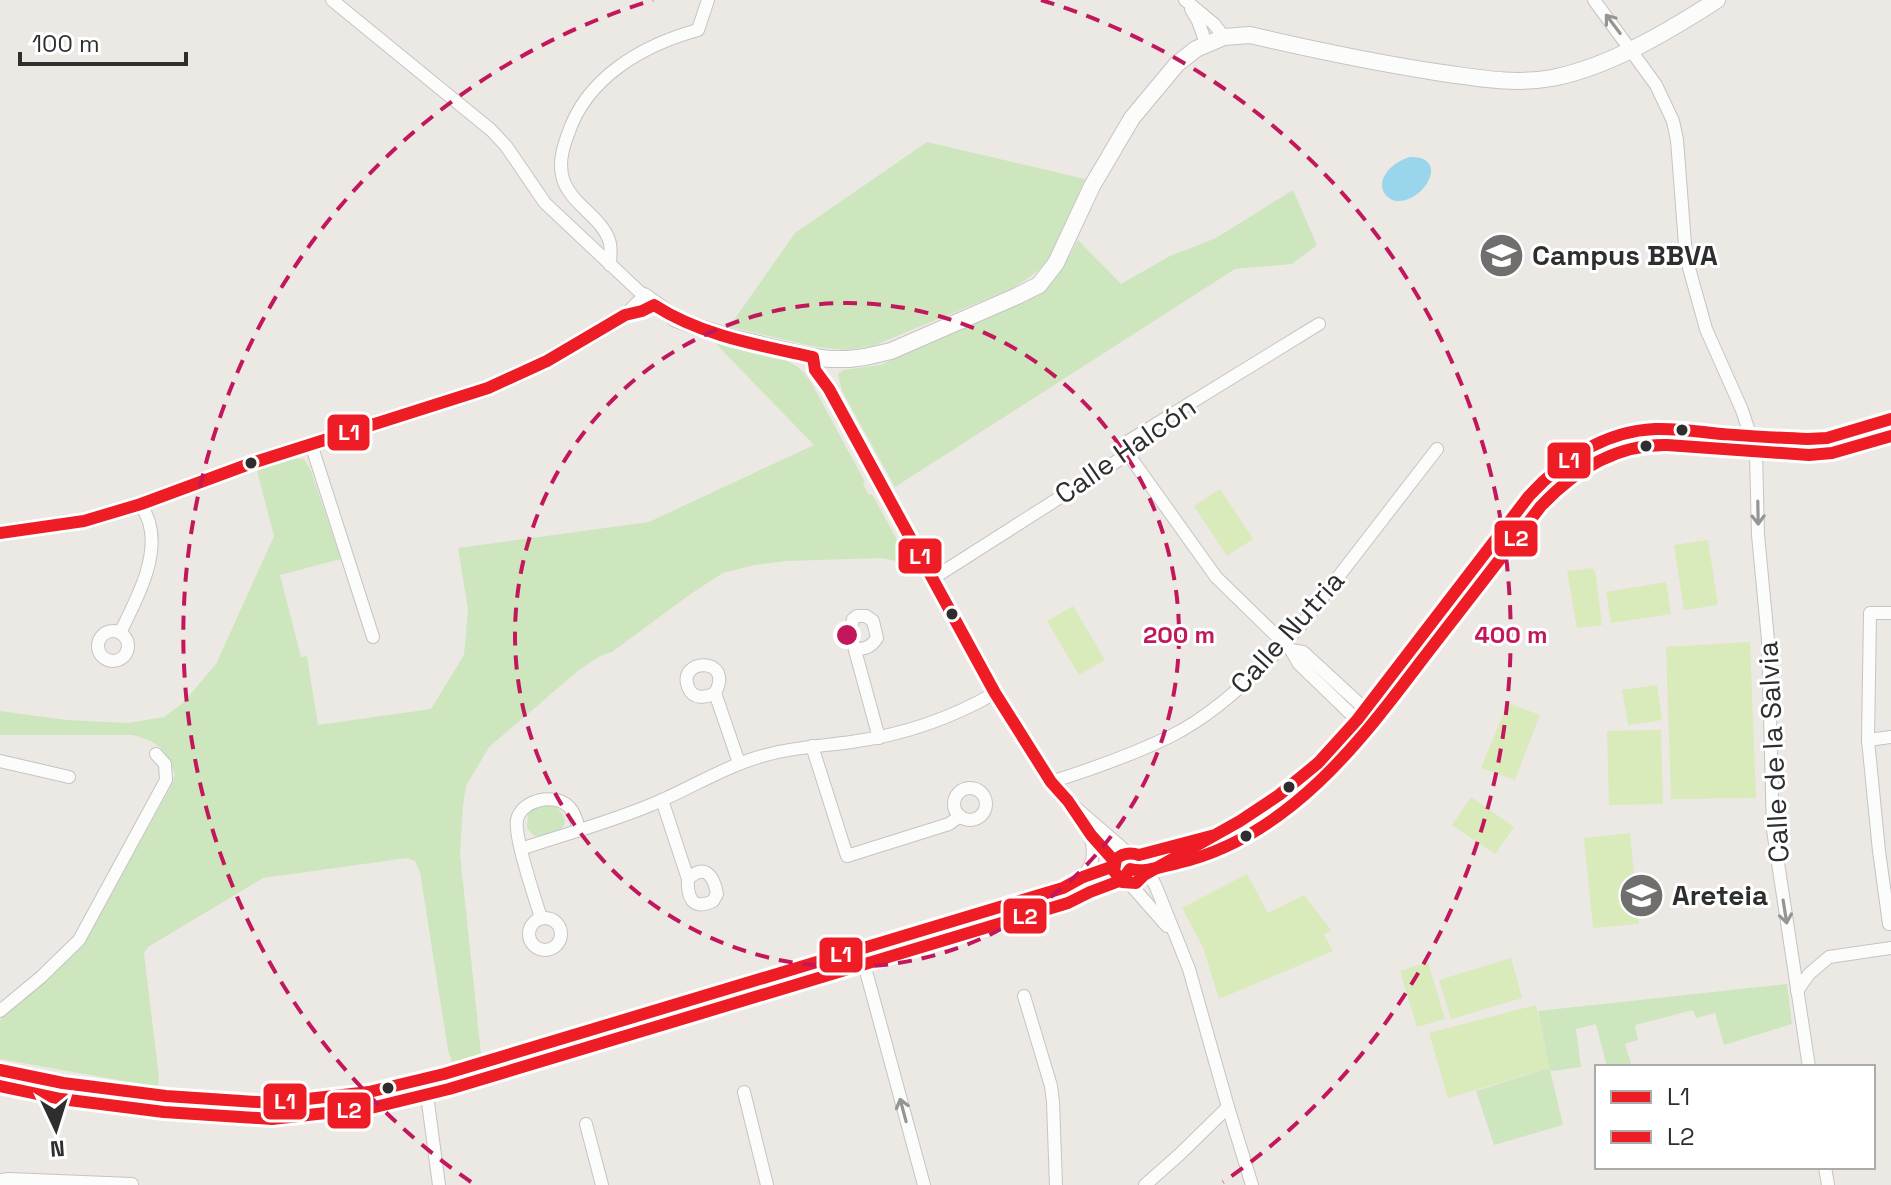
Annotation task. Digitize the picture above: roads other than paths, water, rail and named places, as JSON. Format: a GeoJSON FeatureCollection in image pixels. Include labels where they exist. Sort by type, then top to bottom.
{"type":"FeatureCollection","features":[{"type":"Feature","properties":{"kind":"street"},"geometry":{"type":"LineString","coordinates":[[332,0],[491,130],[506,146],[545,203],[649,300],[676,319],[701,328],[821,358],[865,357],[891,351],[1039,285],[1056,263],[1092,186],[1132,118],[1177,64],[1206,43],[1224,37],[1250,35],[1393,66],[1527,82],[1567,75],[1631,49],[1717,0]]}},
{"type":"Feature","properties":{"kind":"street"},"geometry":{"type":"LineString","coordinates":[[610,265],[610,241],[565,184],[560,166],[573,118],[596,86],[629,59],[671,38],[698,30],[708,0]]}},
{"type":"Feature","properties":{"kind":"street"},"geometry":{"type":"LineString","coordinates":[[1185,0],[1214,24],[1224,37]]}},
{"type":"Feature","properties":{"kind":"street"},"geometry":{"type":"LineString","coordinates":[[1185,0],[1198,21],[1206,43]]}},
{"type":"Feature","properties":{"kind":"street","name":"Calle de la Salvia"},"geometry":{"type":"LineString","coordinates":[[1594,0],[1656,85],[1673,121],[1686,257],[1706,329],[1742,410],[1756,453],[1758,535],[1768,640],[1773,830],[1809,1065]]}},
{"type":"Feature","properties":{"kind":"street"},"geometry":{"type":"LineString","coordinates":[[0,533],[84,521],[141,504],[252,463],[488,388],[547,361],[649,300]]}},
{"type":"Feature","properties":{"kind":"street","name":"Calle Halcón"},"geometry":{"type":"LineString","coordinates":[[932,579],[1128,454],[1127,442],[1319,324]]}},
{"type":"Feature","properties":{"kind":"street"},"geometry":{"type":"LineString","coordinates":[[821,358],[815,370],[829,389],[995,693],[1051,782],[1114,864],[1116,876],[1127,883],[1176,938]]}},
{"type":"Feature","properties":{"kind":"street"},"geometry":{"type":"LineString","coordinates":[[1063,888],[1136,883],[1144,875],[1240,821],[1279,795],[1318,763],[1357,720],[1529,496],[1562,463],[1601,441],[1644,430],[1808,439],[1827,438],[1891,419]]}},
{"type":"Feature","properties":{"kind":"street"},"geometry":{"type":"LineString","coordinates":[[311,444],[373,637]]}},
{"type":"Feature","properties":{"kind":"street","name":"Calle Nutria"},"geometry":{"type":"LineString","coordinates":[[1051,782],[1105,765],[1173,735],[1229,698],[1288,647],[1301,625],[1437,449]]}},
{"type":"Feature","properties":{"kind":"street"},"geometry":{"type":"LineString","coordinates":[[1128,454],[1216,577],[1357,720]]}},
{"type":"Feature","properties":{"kind":"street"},"geometry":{"type":"LineString","coordinates":[[120,633],[143,585],[148,565],[152,540],[150,524],[141,504]]}},
{"type":"Feature","properties":{"kind":"street"},"geometry":{"type":"LineString","coordinates":[[1889,924],[1885,850],[1868,740],[1870,613],[1891,613]]}},
{"type":"Feature","properties":{"kind":"street"},"geometry":{"type":"LineString","coordinates":[[1288,647],[1303,652],[1365,709]]}},
{"type":"Feature","properties":{"kind":"street"},"geometry":{"type":"LineString","coordinates":[[855,649],[879,738]]}},
{"type":"Feature","properties":{"kind":"street"},"geometry":{"type":"LineString","coordinates":[[715,693],[739,763]]}},
{"type":"Feature","properties":{"kind":"street"},"geometry":{"type":"LineString","coordinates":[[521,849],[609,822],[739,763],[771,753],[879,738],[930,724],[995,693]]}},
{"type":"Feature","properties":{"kind":"street"},"geometry":{"type":"LineString","coordinates":[[1868,740],[1891,737]]}},
{"type":"Feature","properties":{"kind":"street"},"geometry":{"type":"LineString","coordinates":[[812,746],[847,856],[949,824],[960,816]]}},
{"type":"Feature","properties":{"kind":"street"},"geometry":{"type":"LineString","coordinates":[[0,1011],[79,940],[166,780],[165,764],[156,754]]}},
{"type":"Feature","properties":{"kind":"street"},"geometry":{"type":"LineString","coordinates":[[0,761],[69,777]]}},
{"type":"Feature","properties":{"kind":"street"},"geometry":{"type":"LineString","coordinates":[[541,918],[521,849],[516,823],[519,815],[531,803],[551,799],[569,806],[579,830]]}},
{"type":"Feature","properties":{"kind":"street"},"geometry":{"type":"LineString","coordinates":[[662,800],[688,879]]}},
{"type":"Feature","properties":{"kind":"street"},"geometry":{"type":"LineString","coordinates":[[1068,801],[1144,861],[1144,875]]}},
{"type":"Feature","properties":{"kind":"street"},"geometry":{"type":"LineString","coordinates":[[1083,877],[1092,865],[1091,835]]}},
{"type":"Feature","properties":{"kind":"street"},"geometry":{"type":"LineString","coordinates":[[0,1070],[63,1083],[166,1096],[272,1103],[369,1092],[425,1080],[1063,888],[1114,864],[1121,855],[1215,835]]}},
{"type":"Feature","properties":{"kind":"street"},"geometry":{"type":"LineString","coordinates":[[1144,875],[1153,881],[1189,969],[1252,1185]]}},
{"type":"Feature","properties":{"kind":"street"},"geometry":{"type":"LineString","coordinates":[[1797,991],[1809,974],[1829,957],[1891,948]]}},
{"type":"Feature","properties":{"kind":"street"},"geometry":{"type":"LineString","coordinates":[[860,949],[924,1185]]}},
{"type":"Feature","properties":{"kind":"street"},"geometry":{"type":"LineString","coordinates":[[1024,996],[1051,1086],[1056,1185]]}},
{"type":"Feature","properties":{"kind":"street"},"geometry":{"type":"LineString","coordinates":[[425,1080],[439,1185]]}},
{"type":"Feature","properties":{"kind":"street"},"geometry":{"type":"LineString","coordinates":[[744,1092],[767,1185]]}},
{"type":"Feature","properties":{"kind":"street"},"geometry":{"type":"LineString","coordinates":[[1145,1185],[1228,1107]]}},
{"type":"Feature","properties":{"kind":"street"},"geometry":{"type":"LineString","coordinates":[[586,1124],[602,1185]]}},
{"type":"Feature","properties":{"kind":"street"},"geometry":{"type":"LineString","coordinates":[[0,1180],[132,1184]]}},
{"type":"Feature","properties":{"kind":"water"},"geometry":{"type":"Polygon","coordinates":[[[1410,157],[1429,163],[1430,178],[1418,193],[1395,201],[1383,189],[1383,180],[1392,166],[1410,157]]]}},
{"type":"Feature","properties":{"kind":"place","name":"Campus BBVA"},"geometry":{"type":"Point","coordinates":[1501,255]}},
{"type":"Feature","properties":{"kind":"place","name":"Areteia"},"geometry":{"type":"Point","coordinates":[1641,895]}}]}
